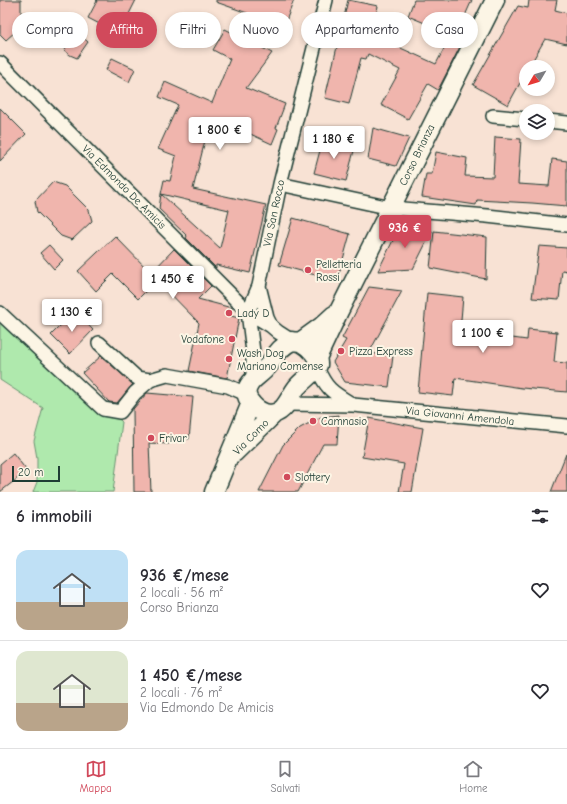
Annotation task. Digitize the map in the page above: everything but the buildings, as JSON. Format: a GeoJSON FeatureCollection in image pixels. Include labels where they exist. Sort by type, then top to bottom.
{"type":"FeatureCollection","features":[{"type":"Feature","properties":{"kind":"main road","name":"Corso Brianza"},"geometry":{"type":"LineString","coordinates":[[317,363],[339,311],[495,0]]}},
{"type":"Feature","properties":{"kind":"main road","name":"Corso Brianza"},"geometry":{"type":"LineString","coordinates":[[250,392],[279,349],[296,342],[322,326],[339,311]]}},
{"type":"Feature","properties":{"kind":"main road"},"geometry":{"type":"LineString","coordinates":[[296,342],[317,363]]}},
{"type":"Feature","properties":{"kind":"main road","name":"Via Como"},"geometry":{"type":"LineString","coordinates":[[228,460],[280,409],[317,363]]}},
{"type":"Feature","properties":{"kind":"main road"},"geometry":{"type":"LineString","coordinates":[[250,392],[261,411],[266,413],[280,409]]}},
{"type":"Feature","properties":{"kind":"main road","name":"Via Como"},"geometry":{"type":"LineString","coordinates":[[214,492],[228,460],[250,392]]}},
{"type":"Feature","properties":{"kind":"street","name":"Via San Rocco"},"geometry":{"type":"LineString","coordinates":[[248,312],[259,286],[280,184],[326,0]]}},
{"type":"Feature","properties":{"kind":"street","name":"Via Edmondo De Amicis"},"geometry":{"type":"LineString","coordinates":[[0,63],[248,312],[296,342]]}},
{"type":"Feature","properties":{"kind":"street"},"geometry":{"type":"LineString","coordinates":[[493,116],[519,118]]}},
{"type":"Feature","properties":{"kind":"street"},"geometry":{"type":"LineString","coordinates":[[555,122],[567,123]]}},
{"type":"Feature","properties":{"kind":"street"},"geometry":{"type":"LineString","coordinates":[[280,184],[391,208],[487,216],[567,225]]}},
{"type":"Feature","properties":{"kind":"street"},"geometry":{"type":"LineString","coordinates":[[259,286],[271,326]]}},
{"type":"Feature","properties":{"kind":"street"},"geometry":{"type":"LineString","coordinates":[[0,313],[103,409],[120,412],[134,393],[150,380],[167,375],[228,386],[250,392],[253,352],[248,312]]}},
{"type":"Feature","properties":{"kind":"street"},"geometry":{"type":"LineString","coordinates":[[99,343],[137,378],[150,380]]}},
{"type":"Feature","properties":{"kind":"street","name":"Via Giovanni Amendola"},"geometry":{"type":"LineString","coordinates":[[317,363],[324,384],[334,393],[353,405]]}},
{"type":"Feature","properties":{"kind":"street","name":"Via Giovanni Amendola"},"geometry":{"type":"LineString","coordinates":[[280,409],[353,405],[567,426]]}},
{"type":"Feature","properties":{"kind":"green space"},"geometry":{"type":"Polygon","coordinates":[[[0,310],[122,422],[113,492],[33,492],[37,482],[37,458],[34,441],[43,408],[0,380],[0,310]]]}},
{"type":"Feature","properties":{"kind":"place","name":"Pelletteria Rossi"},"geometry":{"type":"Point","coordinates":[308,270]}},
{"type":"Feature","properties":{"kind":"place","name":"Lady D"},"geometry":{"type":"Point","coordinates":[229,313]}},
{"type":"Feature","properties":{"kind":"place","name":"Vodafone"},"geometry":{"type":"Point","coordinates":[232,339]}},
{"type":"Feature","properties":{"kind":"place","name":"Pizza Express"},"geometry":{"type":"Point","coordinates":[341,351]}},
{"type":"Feature","properties":{"kind":"place","name":"Wash Dog Mariano Comense"},"geometry":{"type":"Point","coordinates":[229,359]}},
{"type":"Feature","properties":{"kind":"place","name":"Camnasio"},"geometry":{"type":"Point","coordinates":[313,421]}},
{"type":"Feature","properties":{"kind":"place","name":"Frivar"},"geometry":{"type":"Point","coordinates":[151,438]}},
{"type":"Feature","properties":{"kind":"place","name":"Slottery"},"geometry":{"type":"Point","coordinates":[287,477]}}]}
